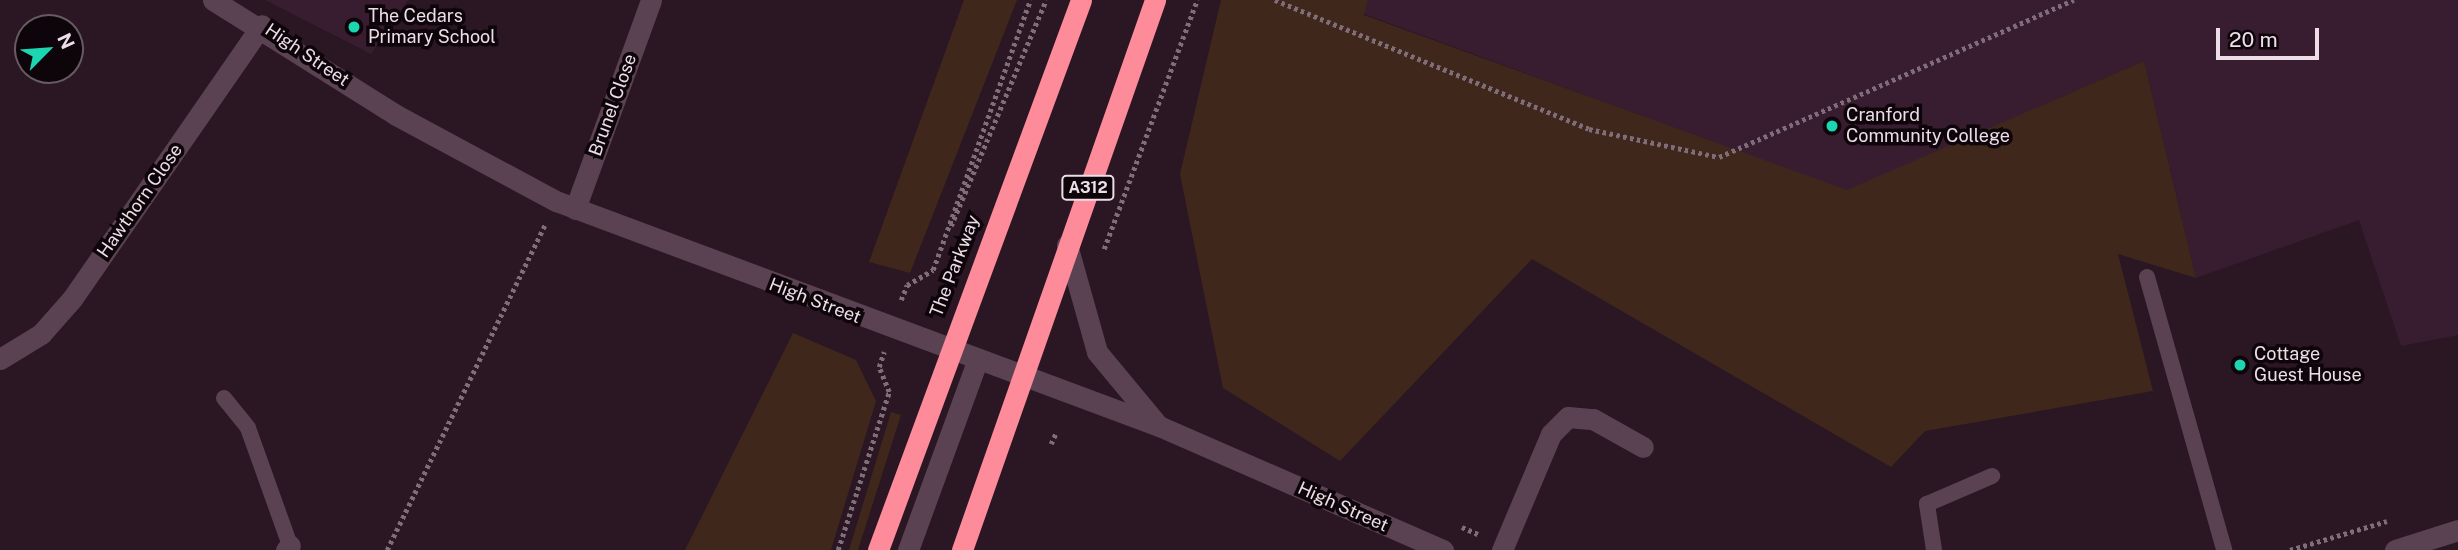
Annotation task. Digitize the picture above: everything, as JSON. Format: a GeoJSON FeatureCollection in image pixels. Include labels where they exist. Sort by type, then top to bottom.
{"type":"FeatureCollection","features":[{"type":"Feature","properties":{"kind":"highway","name":"The Parkway"},"geometry":{"type":"LineString","coordinates":[[878,550],[948,350],[1081,0]]}},
{"type":"Feature","properties":{"kind":"highway","name":"A312"},"geometry":{"type":"LineString","coordinates":[[962,550],[1026,378],[1067,245],[1155,0]]}},
{"type":"Feature","properties":{"kind":"street","name":"High Street"},"geometry":{"type":"LineString","coordinates":[[213,0],[262,25],[397,115],[556,201],[948,350],[1159,426],[1443,550]]}},
{"type":"Feature","properties":{"kind":"street","name":"Brunel Close"},"geometry":{"type":"LineString","coordinates":[[575,209],[651,0]]}},
{"type":"Feature","properties":{"kind":"street","name":"Hawthorn Close"},"geometry":{"type":"LineString","coordinates":[[0,359],[41,334],[72,299],[262,25]]}},
{"type":"Feature","properties":{"kind":"street"},"geometry":{"type":"LineString","coordinates":[[1067,245],[1097,352],[1159,426]]}},
{"type":"Feature","properties":{"kind":"street"},"geometry":{"type":"LineString","coordinates":[[908,550],[977,360]]}},
{"type":"Feature","properties":{"kind":"street"},"geometry":{"type":"LineString","coordinates":[[1502,550],[1551,434],[1569,417],[1593,419],[1643,447]]}},
{"type":"Feature","properties":{"kind":"street"},"geometry":{"type":"LineString","coordinates":[[2395,550],[2458,530]]}},
{"type":"Feature","properties":{"kind":"lane"},"geometry":{"type":"LineString","coordinates":[[2147,277],[2224,550]]}},
{"type":"Feature","properties":{"kind":"lane"},"geometry":{"type":"LineString","coordinates":[[224,398],[248,428],[288,547]]}},
{"type":"Feature","properties":{"kind":"lane"},"geometry":{"type":"LineString","coordinates":[[1934,550],[1927,504],[1992,476]]}},
{"type":"Feature","properties":{"kind":"path"},"geometry":{"type":"LineString","coordinates":[[950,227],[948,214],[1030,0]]}},
{"type":"Feature","properties":{"kind":"path"},"geometry":{"type":"LineString","coordinates":[[901,299],[906,285],[933,270],[1046,0]]}},
{"type":"Feature","properties":{"kind":"path"},"geometry":{"type":"LineString","coordinates":[[1104,249],[1197,0]]}},
{"type":"Feature","properties":{"kind":"path"},"geometry":{"type":"LineString","coordinates":[[1275,0],[1589,129],[1719,157],[2074,0]]}},
{"type":"Feature","properties":{"kind":"path"},"geometry":{"type":"LineString","coordinates":[[387,550],[416,500],[556,201]]}},
{"type":"Feature","properties":{"kind":"path"},"geometry":{"type":"LineString","coordinates":[[838,550],[889,393],[879,367],[885,348]]}},
{"type":"Feature","properties":{"kind":"path"},"geometry":{"type":"LineString","coordinates":[[1052,444],[1056,433]]}},
{"type":"Feature","properties":{"kind":"path"},"geometry":{"type":"LineString","coordinates":[[2292,550],[2395,518]]}},
{"type":"Feature","properties":{"kind":"shaded area","name":"The Cedars Primary School"},"geometry":{"type":"Polygon","coordinates":[[[265,0],[408,0],[371,54],[265,0]]]}},
{"type":"Feature","properties":{"kind":"shaded area"},"geometry":{"type":"Polygon","coordinates":[[[964,0],[1017,0],[910,273],[869,262],[964,0]]]}},
{"type":"Feature","properties":{"kind":"shaded area"},"geometry":{"type":"Polygon","coordinates":[[[1221,0],[1368,0],[1364,15],[1847,190],[2144,61],[2196,278],[2118,254],[2153,391],[1925,431],[1891,467],[1532,259],[1340,461],[1223,388],[1180,174],[1221,0]]]}},
{"type":"Feature","properties":{"kind":"shaded area","name":"Cranford Community College"},"geometry":{"type":"Polygon","coordinates":[[[1368,0],[2458,0],[2458,335],[2401,346],[2359,220],[2196,278],[2144,61],[1847,191],[1364,14],[1368,0]]]}},
{"type":"Feature","properties":{"kind":"shaded area"},"geometry":{"type":"Polygon","coordinates":[[[793,333],[856,360],[876,401],[831,550],[685,550],[793,333]]]}},
{"type":"Feature","properties":{"kind":"shaded area"},"geometry":{"type":"Polygon","coordinates":[[[891,412],[901,415],[858,550],[849,550],[891,412]]]}},
{"type":"Feature","properties":{"kind":"place","name":"The Cedars Primary School"},"geometry":{"type":"Point","coordinates":[354,27]}},
{"type":"Feature","properties":{"kind":"place","name":"Cranford Community College"},"geometry":{"type":"Point","coordinates":[1832,126]}},
{"type":"Feature","properties":{"kind":"place","name":"Cottage Guest House"},"geometry":{"type":"Point","coordinates":[2240,365]}}]}
